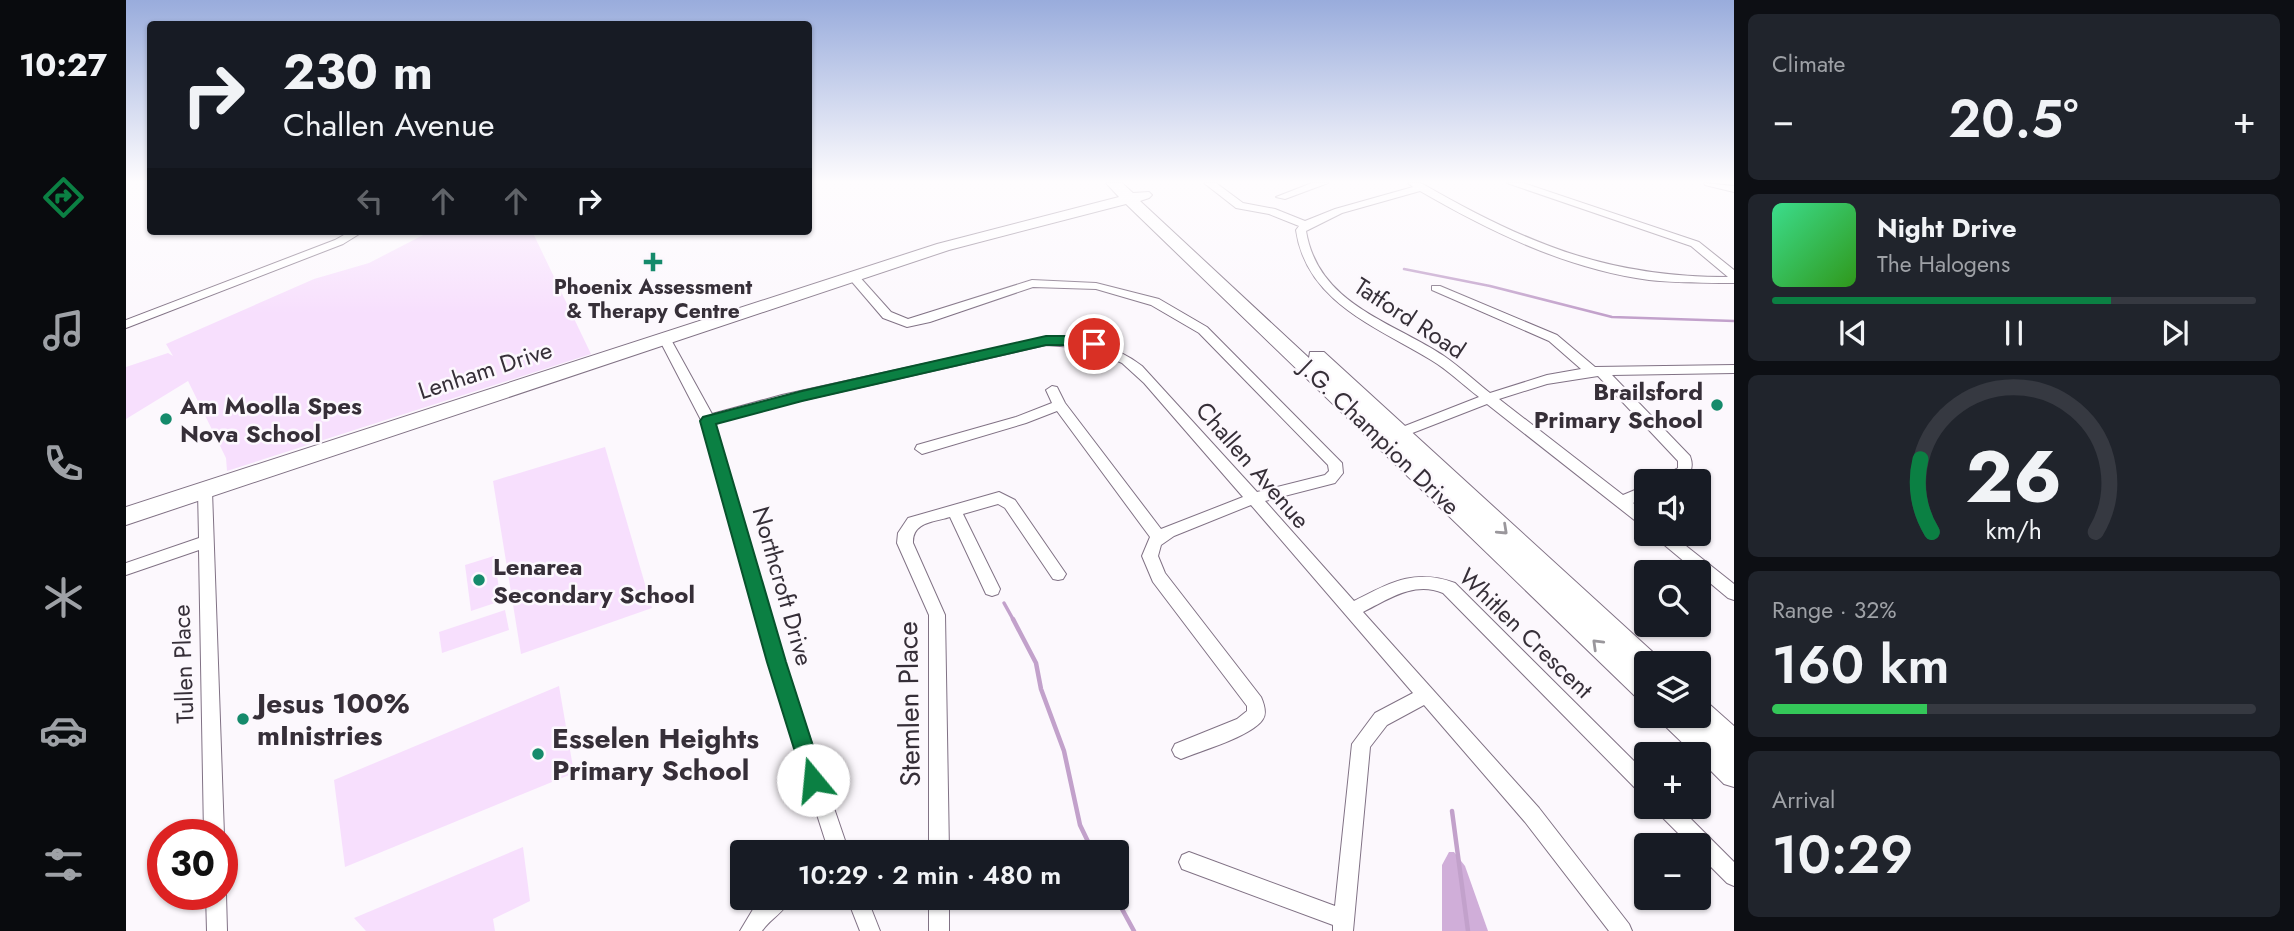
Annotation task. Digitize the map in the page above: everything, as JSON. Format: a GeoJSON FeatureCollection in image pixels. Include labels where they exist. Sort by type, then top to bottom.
{"type":"FeatureCollection","features":[{"type":"Feature","properties":{"kind":"main road","name":"Lenham Drive"},"geometry":{"type":"LineString","coordinates":[[126,516],[853,276],[1013,226]]}},
{"type":"Feature","properties":{"kind":"main road","name":"J.G. Champion Drive"},"geometry":{"type":"LineString","coordinates":[[1171,226],[1391,436],[1634,678]]}},
{"type":"Feature","properties":{"kind":"main road","name":"J.G. Champion Drive"},"geometry":{"type":"LineString","coordinates":[[1391,436],[1634,651]]}},
{"type":"Feature","properties":{"kind":"main road"},"geometry":{"type":"LineString","coordinates":[[1711,723],[1734,744]]}},
{"type":"Feature","properties":{"kind":"main road"},"geometry":{"type":"LineString","coordinates":[[1686,728],[1734,774]]}},
{"type":"Feature","properties":{"kind":"street","name":"Tatford Road"},"geometry":{"type":"LineString","coordinates":[[1304,226],[1301,230],[1303,243],[1321,280],[1334,294],[1356,313],[1439,359],[1634,512]]}},
{"type":"Feature","properties":{"kind":"street"},"geometry":{"type":"LineString","coordinates":[[1490,226],[1566,257],[1659,279],[1689,282],[1734,278]]}},
{"type":"Feature","properties":{"kind":"street"},"geometry":{"type":"LineString","coordinates":[[1642,226],[1695,244],[1734,278]]}},
{"type":"Feature","properties":{"kind":"street"},"geometry":{"type":"LineString","coordinates":[[126,324],[352,235]]}},
{"type":"Feature","properties":{"kind":"street"},"geometry":{"type":"LineString","coordinates":[[853,276],[887,315],[906,323],[926,319],[1019,286],[1044,282],[1096,286],[1143,297],[1176,312],[1203,330],[1332,459],[1338,468],[1330,479],[1252,499],[1158,536],[1150,549],[1150,556],[1159,577],[1255,703],[1256,715],[1243,726],[1181,750]]}},
{"type":"Feature","properties":{"kind":"street"},"geometry":{"type":"LineString","coordinates":[[1436,288],[1553,338],[1597,372],[1685,460],[1685,469]]}},
{"type":"Feature","properties":{"kind":"street","name":"Northcroft Drive"},"geometry":{"type":"LineString","coordinates":[[665,339],[708,421],[776,662],[835,840]]}},
{"type":"Feature","properties":{"kind":"street","name":"Challen Avenue"},"geometry":{"type":"LineString","coordinates":[[708,421],[792,398],[1046,341],[1079,341],[1109,349],[1135,365],[1532,815],[1622,931]]}},
{"type":"Feature","properties":{"kind":"street"},"geometry":{"type":"LineString","coordinates":[[1391,436],[1566,375],[1734,369]]}},
{"type":"Feature","properties":{"kind":"street"},"geometry":{"type":"LineString","coordinates":[[1052,390],[1158,536]]}},
{"type":"Feature","properties":{"kind":"street"},"geometry":{"type":"LineString","coordinates":[[922,449],[1021,420],[1060,404]]}},
{"type":"Feature","properties":{"kind":"street","name":"Tullen Place"},"geometry":{"type":"LineString","coordinates":[[205,491],[214,819]]}},
{"type":"Feature","properties":{"kind":"street"},"geometry":{"type":"LineString","coordinates":[[1622,502],[1634,497]]}},
{"type":"Feature","properties":{"kind":"street","name":"Stemlen Place"},"geometry":{"type":"LineString","coordinates":[[939,840],[937,615],[905,543],[905,533],[913,522],[995,498],[1005,500],[1058,574]]}},
{"type":"Feature","properties":{"kind":"street"},"geometry":{"type":"LineString","coordinates":[[954,510],[992,589]]}},
{"type":"Feature","properties":{"kind":"street"},"geometry":{"type":"LineString","coordinates":[[126,569],[206,542]]}},
{"type":"Feature","properties":{"kind":"street"},"geometry":{"type":"LineString","coordinates":[[1676,546],[1734,593]]}},
{"type":"Feature","properties":{"kind":"street","name":"Whitlen Crescent"},"geometry":{"type":"LineString","coordinates":[[1351,610],[1417,580],[1431,580],[1449,588],[1634,774]]}},
{"type":"Feature","properties":{"kind":"street"},"geometry":{"type":"LineString","coordinates":[[1189,862],[1344,925],[1361,744],[1381,719],[1426,695]]}},
{"type":"Feature","properties":{"kind":"street"},"geometry":{"type":"LineString","coordinates":[[1678,819],[1734,876]]}},
{"type":"Feature","properties":{"kind":"street"},"geometry":{"type":"LineString","coordinates":[[216,910],[216,931]]}},
{"type":"Feature","properties":{"kind":"street"},"geometry":{"type":"LineString","coordinates":[[750,931],[767,910]]}},
{"type":"Feature","properties":{"kind":"street"},"geometry":{"type":"LineString","coordinates":[[862,910],[870,931]]}},
{"type":"Feature","properties":{"kind":"street"},"geometry":{"type":"LineString","coordinates":[[939,910],[939,931]]}},
{"type":"Feature","properties":{"kind":"shaded area"},"geometry":{"type":"Polygon","coordinates":[[[423,235],[534,235],[591,354],[227,471],[226,458],[188,381],[126,419],[126,367],[168,353],[173,356],[166,344],[314,279],[369,263],[423,235]]]}},
{"type":"Feature","properties":{"kind":"shaded area"},"geometry":{"type":"Polygon","coordinates":[[[605,447],[652,608],[521,654],[493,481],[605,447]]]}},
{"type":"Feature","properties":{"kind":"shaded area"},"geometry":{"type":"Polygon","coordinates":[[[494,556],[501,601],[471,611],[465,565],[494,556]]]}},
{"type":"Feature","properties":{"kind":"shaded area"},"geometry":{"type":"Polygon","coordinates":[[[505,610],[509,630],[442,653],[439,632],[505,610]]]}},
{"type":"Feature","properties":{"kind":"shaded area"},"geometry":{"type":"Polygon","coordinates":[[[559,686],[574,773],[345,867],[334,780],[559,686]]]}},
{"type":"Feature","properties":{"kind":"shaded area"},"geometry":{"type":"Polygon","coordinates":[[[523,847],[530,901],[493,919],[495,931],[366,931],[354,918],[523,847]]]}},
{"type":"Feature","properties":{"kind":"shaded area"},"geometry":{"type":"Polygon","coordinates":[[[1449,852],[1454,852],[1465,866],[1488,931],[1442,931],[1442,865],[1449,852]]]}},
{"type":"Feature","properties":{"kind":"waterway"},"geometry":{"type":"LineString","coordinates":[[1404,269],[1490,286],[1612,317],[1734,321]]}},
{"type":"Feature","properties":{"kind":"waterway"},"geometry":{"type":"LineString","coordinates":[[1004,603],[1014,621]]}},
{"type":"Feature","properties":{"kind":"waterway"},"geometry":{"type":"LineString","coordinates":[[1013,619],[1036,663],[1041,689],[1064,751],[1080,825],[1087,840]]}},
{"type":"Feature","properties":{"kind":"waterway"},"geometry":{"type":"LineString","coordinates":[[1452,811],[1468,931]]}},
{"type":"Feature","properties":{"kind":"waterway"},"geometry":{"type":"LineString","coordinates":[[1123,910],[1134,931]]}},
{"type":"Feature","properties":{"kind":"place","name":"Phoenix Assessment & Therapy Centre"},"geometry":{"type":"Point","coordinates":[653,262]}},
{"type":"Feature","properties":{"kind":"place","name":"Brailsford Primary School"},"geometry":{"type":"Point","coordinates":[1717,405]}},
{"type":"Feature","properties":{"kind":"place","name":"Am Moolla Spes Nova School"},"geometry":{"type":"Point","coordinates":[166,419]}},
{"type":"Feature","properties":{"kind":"place","name":"Lenarea Secondary School"},"geometry":{"type":"Point","coordinates":[479,580]}},
{"type":"Feature","properties":{"kind":"place","name":"Jesus 100% mInistries"},"geometry":{"type":"Point","coordinates":[243,719]}},
{"type":"Feature","properties":{"kind":"place","name":"Esselen Heights Primary School"},"geometry":{"type":"Point","coordinates":[538,754]}},
{"type":"Feature","properties":{"kind":"route"},"geometry":{"type":"LineString","coordinates":[[813,780],[776,662],[708,421],[802,396],[1046,341],[1065,340],[1094,344]]}}]}
